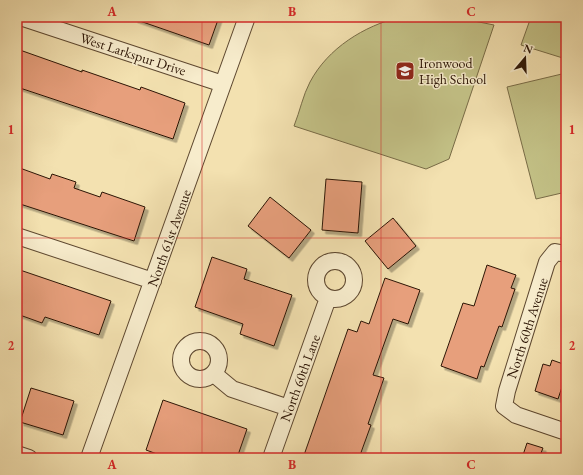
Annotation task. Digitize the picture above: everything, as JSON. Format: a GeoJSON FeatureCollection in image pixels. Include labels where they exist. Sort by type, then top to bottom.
{"type":"FeatureCollection","features":[{"type":"Feature","properties":{"kind":"street","name":"West Larkspur Drive"},"geometry":{"type":"LineString","coordinates":[[20,17],[223,84]]}},
{"type":"Feature","properties":{"kind":"street","name":"North 61st Avenue"},"geometry":{"type":"LineString","coordinates":[[89,458],[247,17]]}},
{"type":"Feature","properties":{"kind":"street"},"geometry":{"type":"LineString","coordinates":[[17,236],[153,281]]}},
{"type":"Feature","properties":{"kind":"street","name":"North 60th Avenue"},"geometry":{"type":"LineString","coordinates":[[561,253],[547,262],[507,391],[504,406],[516,416],[566,432]]}},
{"type":"Feature","properties":{"kind":"street","name":"North 60th Lane"},"geometry":{"type":"LineString","coordinates":[[271,458],[328,298]]}},
{"type":"Feature","properties":{"kind":"street"},"geometry":{"type":"LineString","coordinates":[[214,374],[232,389],[288,408]]}},
{"type":"Feature","properties":{"kind":"street"},"geometry":{"type":"LineString","coordinates":[[17,454],[29,458]]}},
{"type":"Feature","properties":{"kind":"shaded area"},"geometry":{"type":"Polygon","coordinates":[[[400,17],[454,17],[494,25],[449,159],[426,169],[294,126],[310,82],[327,59],[348,40],[360,33],[373,26],[400,17]]]}},
{"type":"Feature","properties":{"kind":"shaded area"},"geometry":{"type":"Polygon","coordinates":[[[531,17],[566,17],[566,59],[521,45],[531,17]]]}},
{"type":"Feature","properties":{"kind":"shaded area"},"geometry":{"type":"Polygon","coordinates":[[[566,73],[566,192],[536,199],[507,87],[566,73]]]}},
{"type":"Feature","properties":{"kind":"building"},"geometry":{"type":"Polygon","coordinates":[[[135,17],[219,17],[209,45],[134,19],[135,17]]]}},
{"type":"Feature","properties":{"kind":"building"},"geometry":{"type":"Polygon","coordinates":[[[17,49],[82,72],[82,70],[140,90],[141,87],[185,103],[173,139],[17,87],[17,49]]]}},
{"type":"Feature","properties":{"kind":"building"},"geometry":{"type":"Polygon","coordinates":[[[17,167],[50,179],[52,174],[76,182],[74,188],[100,197],[102,192],[145,207],[134,241],[17,203],[17,167]]]}},
{"type":"Feature","properties":{"kind":"building"},"geometry":{"type":"Polygon","coordinates":[[[326,179],[362,182],[358,233],[322,230],[326,179]]]}},
{"type":"Feature","properties":{"kind":"building"},"geometry":{"type":"Polygon","coordinates":[[[270,197],[311,230],[289,258],[248,226],[270,197]]]}},
{"type":"Feature","properties":{"kind":"building"},"geometry":{"type":"Polygon","coordinates":[[[393,218],[416,246],[388,269],[365,241],[393,218]]]}},
{"type":"Feature","properties":{"kind":"building"},"geometry":{"type":"Polygon","coordinates":[[[212,257],[247,269],[244,279],[292,295],[274,346],[240,334],[243,324],[195,307],[212,257]]]}},
{"type":"Feature","properties":{"kind":"building"},"geometry":{"type":"Polygon","coordinates":[[[487,265],[516,275],[511,288],[515,289],[502,327],[499,326],[484,367],[481,366],[477,379],[441,366],[463,303],[474,306],[487,265]]]}},
{"type":"Feature","properties":{"kind":"building"},"geometry":{"type":"Polygon","coordinates":[[[17,269],[111,301],[99,335],[45,317],[42,323],[17,314],[17,269]]]}},
{"type":"Feature","properties":{"kind":"building"},"geometry":{"type":"Polygon","coordinates":[[[385,278],[420,290],[408,324],[393,319],[373,375],[384,378],[368,424],[371,425],[359,458],[303,458],[348,329],[357,332],[361,321],[369,324],[385,278]]]}},
{"type":"Feature","properties":{"kind":"building"},"geometry":{"type":"Polygon","coordinates":[[[552,360],[566,365],[566,375],[558,399],[535,391],[543,364],[550,366],[552,360]]]}},
{"type":"Feature","properties":{"kind":"building"},"geometry":{"type":"Polygon","coordinates":[[[31,388],[74,401],[63,435],[20,422],[31,388]]]}},
{"type":"Feature","properties":{"kind":"building"},"geometry":{"type":"Polygon","coordinates":[[[163,400],[247,429],[237,458],[168,458],[146,450],[163,400]]]}},
{"type":"Feature","properties":{"kind":"building"},"geometry":{"type":"Polygon","coordinates":[[[527,443],[543,448],[539,458],[522,458],[527,443]]]}},
{"type":"Feature","properties":{"kind":"place","name":"Ironwood High School"},"geometry":{"type":"Point","coordinates":[405,71]}}]}
